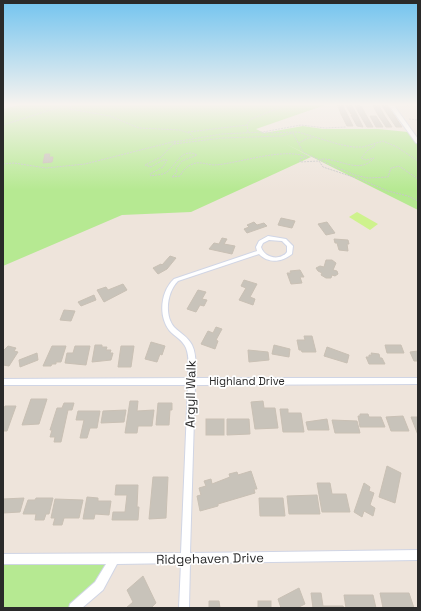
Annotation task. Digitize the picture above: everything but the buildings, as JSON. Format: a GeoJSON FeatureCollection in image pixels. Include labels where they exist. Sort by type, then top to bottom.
{"type":"FeatureCollection","features":[{"type":"Feature","properties":{"kind":"street"},"geometry":{"type":"LineString","coordinates":[[411,133],[418,142]]}},
{"type":"Feature","properties":{"kind":"street"},"geometry":{"type":"LineString","coordinates":[[268,238],[284,240],[288,243],[291,250],[288,256],[278,259],[268,258],[260,252],[258,249],[260,242],[268,238]]}},
{"type":"Feature","properties":{"kind":"street","name":"Argyll Walk"},"geometry":{"type":"LineString","coordinates":[[184,608],[192,358],[188,345],[170,326],[166,316],[167,293],[176,280],[260,252]]}},
{"type":"Feature","properties":{"kind":"street","name":"Highland Drive"},"geometry":{"type":"LineString","coordinates":[[3,382],[418,381]]}},
{"type":"Feature","properties":{"kind":"street","name":"Ridgehaven Drive"},"geometry":{"type":"LineString","coordinates":[[3,559],[418,555]]}},
{"type":"Feature","properties":{"kind":"street"},"geometry":{"type":"LineString","coordinates":[[74,608],[100,586],[114,559]]}},
{"type":"Feature","properties":{"kind":"path"},"geometry":{"type":"LineString","coordinates":[[188,133],[194,138]]}},
{"type":"Feature","properties":{"kind":"path"},"geometry":{"type":"LineString","coordinates":[[3,164],[14,163],[46,168],[79,165],[101,161],[154,145],[180,140],[253,133]]}},
{"type":"Feature","properties":{"kind":"path"},"geometry":{"type":"LineString","coordinates":[[275,133],[302,133],[314,138],[348,146],[360,147],[374,144],[377,141],[384,141],[396,146],[418,161]]}},
{"type":"Feature","properties":{"kind":"path"},"geometry":{"type":"LineString","coordinates":[[292,133],[303,152],[356,178],[380,188],[408,196],[418,201]]}},
{"type":"Feature","properties":{"kind":"path"},"geometry":{"type":"LineString","coordinates":[[172,145],[222,138],[282,136],[292,133]]}},
{"type":"Feature","properties":{"kind":"path"},"geometry":{"type":"LineString","coordinates":[[299,143],[308,138],[314,138]]}},
{"type":"Feature","properties":{"kind":"path"},"geometry":{"type":"LineString","coordinates":[[180,140],[172,145],[161,157],[145,165],[151,167],[163,160],[167,160],[167,163],[158,171],[150,174],[151,176],[166,174],[180,156],[193,153],[197,155],[185,158],[181,161],[176,169],[178,172],[172,177],[180,176],[186,167],[196,164],[214,165],[276,155],[300,154],[307,157],[300,159],[300,162],[319,161],[323,167],[346,177],[356,178]]}},
{"type":"Feature","properties":{"kind":"path"},"geometry":{"type":"LineString","coordinates":[[321,161],[321,158],[326,158],[350,165],[365,165],[374,159],[372,157],[366,160],[361,158],[375,145],[374,144]]}},
{"type":"Feature","properties":{"kind":"path"},"geometry":{"type":"LineString","coordinates":[[350,174],[368,178],[383,178],[388,177],[391,168],[399,166],[418,179]]}},
{"type":"Feature","properties":{"kind":"green space"},"geometry":{"type":"Polygon","coordinates":[[[3,133],[408,133],[418,146],[418,210],[286,144],[311,157],[191,212],[122,215],[3,266],[3,133]]]}},
{"type":"Feature","properties":{"kind":"green space"},"geometry":{"type":"Polygon","coordinates":[[[357,212],[378,224],[370,230],[349,217],[357,212]]]}},
{"type":"Feature","properties":{"kind":"green space"},"geometry":{"type":"Polygon","coordinates":[[[3,559],[114,559],[74,608],[3,608],[3,559]]]}}]}
